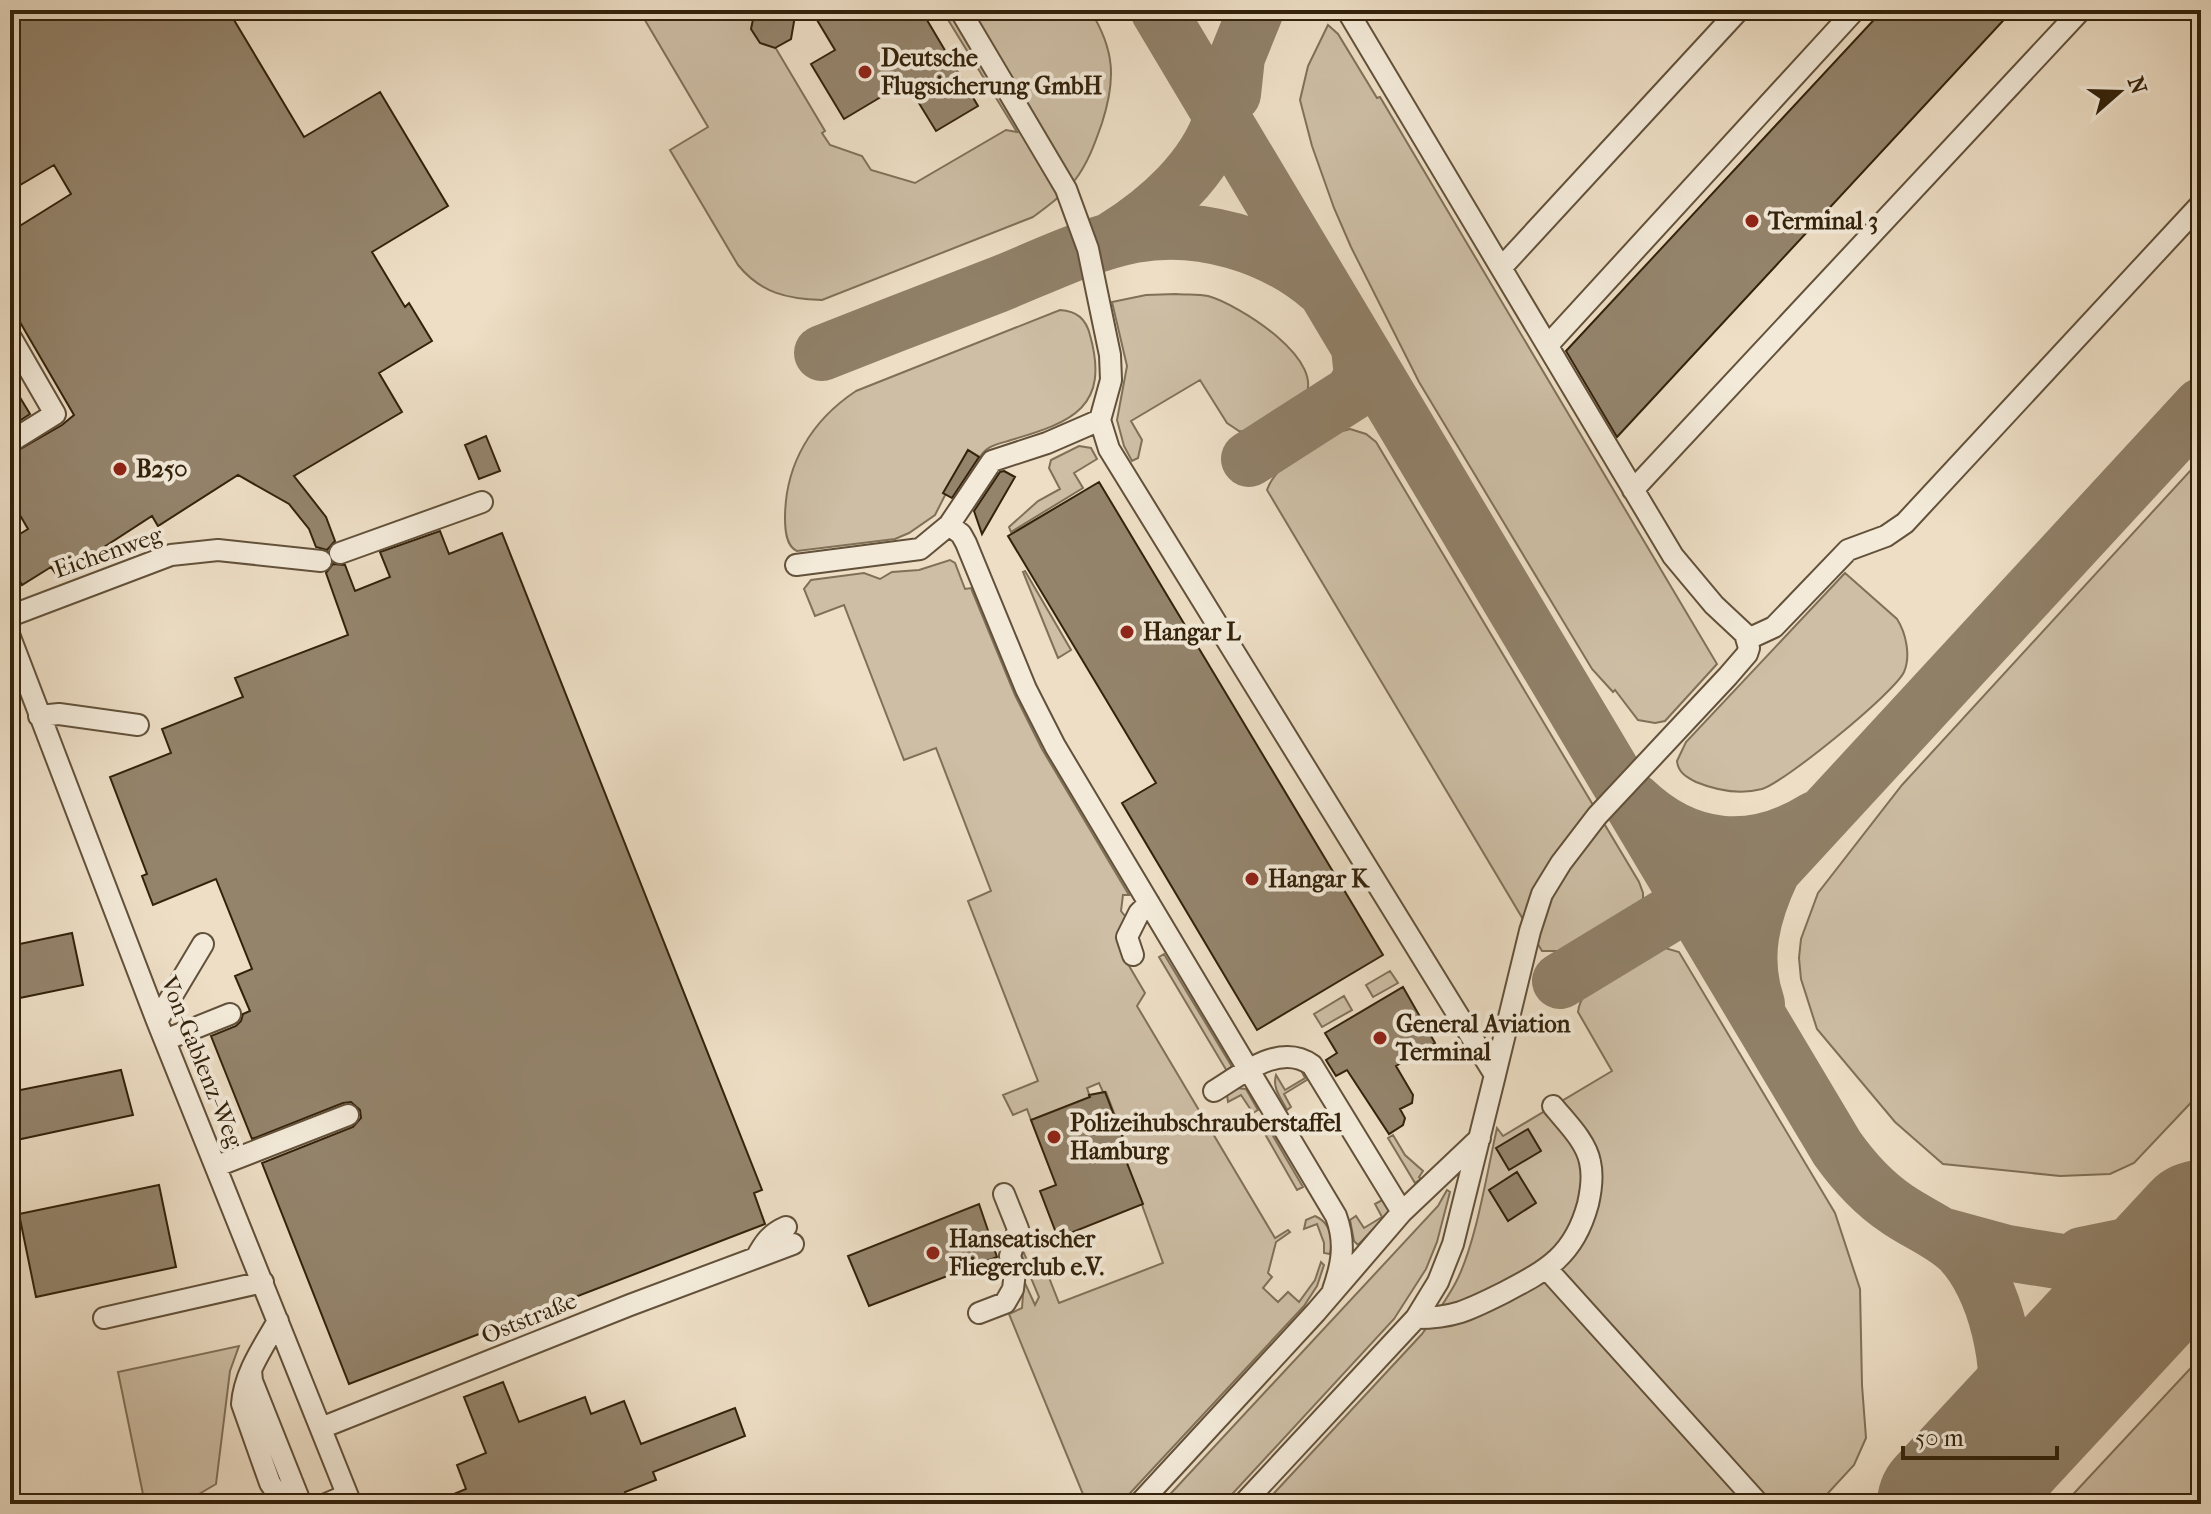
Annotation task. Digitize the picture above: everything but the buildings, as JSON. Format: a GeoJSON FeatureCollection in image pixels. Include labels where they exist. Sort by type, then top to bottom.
{"type":"FeatureCollection","features":[{"type":"Feature","properties":{"kind":"lane"},"geometry":{"type":"LineString","coordinates":[[960,10],[1066,189],[1088,249],[1110,355],[1111,380],[1100,420],[1109,449],[1495,1075]]}},
{"type":"Feature","properties":{"kind":"lane"},"geometry":{"type":"LineString","coordinates":[[1243,1504],[1416,1318],[1438,1282],[1453,1244],[1530,931],[1542,894],[1597,816],[1740,663],[1749,648],[1748,639],[1741,629],[1692,582],[1673,556],[1347,10]]}},
{"type":"Feature","properties":{"kind":"lane"},"geometry":{"type":"LineString","coordinates":[[1501,268],[1739,10]]}},
{"type":"Feature","properties":{"kind":"lane"},"geometry":{"type":"LineString","coordinates":[[1548,345],[1855,10]]}},
{"type":"Feature","properties":{"kind":"lane"},"geometry":{"type":"LineString","coordinates":[[1633,490],[2081,10]]}},
{"type":"Feature","properties":{"kind":"lane"},"geometry":{"type":"LineString","coordinates":[[1748,639],[1770,630],[1848,550],[1886,536],[1905,523],[2201,204]]}},
{"type":"Feature","properties":{"kind":"lane"},"geometry":{"type":"LineString","coordinates":[[10,336],[55,414],[10,442]]}},
{"type":"Feature","properties":{"kind":"lane"},"geometry":{"type":"LineString","coordinates":[[796,565],[920,549],[949,525],[992,461],[1047,443],[1100,420]]}},
{"type":"Feature","properties":{"kind":"lane","name":"Eichenweg"},"geometry":{"type":"LineString","coordinates":[[10,616],[171,555],[218,550],[330,557],[482,502]]}},
{"type":"Feature","properties":{"kind":"lane"},"geometry":{"type":"LineString","coordinates":[[949,525],[961,534],[966,543],[1026,689],[1055,746],[1336,1216],[1341,1230],[1343,1256],[1333,1290]]}},
{"type":"Feature","properties":{"kind":"lane","name":"Von-Gablenz-Weg"},"geometry":{"type":"LineString","coordinates":[[10,637],[161,1030],[349,1500]]}},
{"type":"Feature","properties":{"kind":"lane"},"geometry":{"type":"LineString","coordinates":[[39,716],[59,714],[138,725]]}},
{"type":"Feature","properties":{"kind":"lane"},"geometry":{"type":"LineString","coordinates":[[1133,955],[1127,937],[1139,913],[1149,903]]}},
{"type":"Feature","properties":{"kind":"lane"},"geometry":{"type":"LineString","coordinates":[[161,1030],[203,944]]}},
{"type":"Feature","properties":{"kind":"lane"},"geometry":{"type":"LineString","coordinates":[[161,1030],[230,1014]]}},
{"type":"Feature","properties":{"kind":"lane"},"geometry":{"type":"LineString","coordinates":[[1214,1091],[1266,1062],[1289,1056],[1301,1058],[1312,1065],[1402,1212]]}},
{"type":"Feature","properties":{"kind":"lane"},"geometry":{"type":"LineString","coordinates":[[1416,1318],[1458,1315],[1547,1269],[1573,1243],[1584,1218],[1591,1180],[1590,1160],[1583,1143],[1553,1106]]}},
{"type":"Feature","properties":{"kind":"lane"},"geometry":{"type":"LineString","coordinates":[[217,1166],[348,1115]]}},
{"type":"Feature","properties":{"kind":"lane"},"geometry":{"type":"LineString","coordinates":[[1139,1504],[1316,1312],[1402,1212],[1480,1138]]}},
{"type":"Feature","properties":{"kind":"lane"},"geometry":{"type":"LineString","coordinates":[[979,1313],[1005,1303],[1013,1289],[1015,1272],[1010,1256],[1018,1229],[1004,1194]]}},
{"type":"Feature","properties":{"kind":"lane","name":"Oststraße"},"geometry":{"type":"LineString","coordinates":[[321,1428],[756,1258],[790,1236]]}},
{"type":"Feature","properties":{"kind":"lane"},"geometry":{"type":"LineString","coordinates":[[1547,1269],[1759,1504]]}},
{"type":"Feature","properties":{"kind":"lane"},"geometry":{"type":"LineString","coordinates":[[104,1318],[263,1282]]}},
{"type":"Feature","properties":{"kind":"lane"},"geometry":{"type":"LineString","coordinates":[[278,1321],[251,1370],[242,1404],[270,1483],[278,1495],[291,1504]]}},
{"type":"Feature","properties":{"kind":"lane"},"geometry":{"type":"LineString","coordinates":[[251,1370],[252,1381],[301,1504]]}},
{"type":"Feature","properties":{"kind":"lane"},"geometry":{"type":"LineString","coordinates":[[326,1504],[349,1500]]}},
{"type":"Feature","properties":{"kind":"shaded area"},"geometry":{"type":"Polygon","coordinates":[[[639,10],[753,10],[825,131],[822,133],[830,145],[862,156],[871,170],[915,183],[1006,130],[1017,132],[942,10],[1090,10],[1108,52],[1110,92],[1097,138],[1080,173],[1033,217],[822,300],[797,298],[765,288],[738,265],[670,150],[708,127],[639,10]]]}},
{"type":"Feature","properties":{"kind":"shaded area"},"geometry":{"type":"Polygon","coordinates":[[[1328,25],[1338,34],[1377,98],[1380,97],[1717,664],[1665,721],[1638,720],[1615,690],[1613,692],[1592,669],[1419,382],[1351,247],[1312,146],[1300,100],[1308,66],[1328,25]]]}},
{"type":"Feature","properties":{"kind":"shaded area"},"geometry":{"type":"Polygon","coordinates":[[[1146,295],[1208,296],[1259,322],[1293,353],[1304,369],[1308,385],[1303,400],[1250,432],[1239,431],[1227,423],[1200,380],[1131,421],[1142,440],[1138,458],[1132,461],[1117,420],[1127,366],[1112,302],[1146,295]]]}},
{"type":"Feature","properties":{"kind":"shaded area"},"geometry":{"type":"Polygon","coordinates":[[[1060,310],[1080,317],[1090,335],[1095,379],[1090,395],[1081,408],[1052,426],[994,446],[980,457],[968,450],[935,515],[909,533],[895,539],[793,549],[785,523],[790,479],[804,445],[826,415],[856,391],[1060,310]]]}},
{"type":"Feature","properties":{"kind":"shaded area"},"geometry":{"type":"Polygon","coordinates":[[[1350,429],[1366,434],[1376,442],[1639,882],[1643,901],[1636,916],[1578,951],[1542,951],[1267,490],[1290,460],[1327,437],[1350,429]]]}},
{"type":"Feature","properties":{"kind":"shaded area"},"geometry":{"type":"Polygon","coordinates":[[[1079,446],[1091,448],[1097,459],[1074,473],[1083,488],[1011,532],[1009,527],[1038,501],[1060,489],[1049,468],[1051,460],[1079,446]]]}},
{"type":"Feature","properties":{"kind":"shaded area"},"geometry":{"type":"Polygon","coordinates":[[[2201,459],[2201,1092],[2134,1163],[2110,1174],[2060,1176],[1943,1164],[1895,1122],[1817,1029],[1801,979],[1801,939],[1818,893],[1902,785],[2201,459]]]}},
{"type":"Feature","properties":{"kind":"shaded area"},"geometry":{"type":"Polygon","coordinates":[[[950,560],[955,563],[965,589],[971,588],[1015,695],[1042,749],[1129,895],[1123,895],[1121,911],[1129,916],[1125,959],[1145,993],[1137,1006],[1275,1238],[1288,1230],[1290,1232],[1276,1242],[1268,1273],[1272,1277],[1263,1288],[1278,1302],[1288,1292],[1299,1302],[1315,1280],[1321,1262],[1324,1265],[1317,1286],[1304,1306],[1120,1504],[1087,1504],[1009,1314],[1022,1308],[1024,1281],[1035,1305],[1039,1297],[1021,1254],[1024,1253],[1033,1275],[1046,1270],[1059,1303],[1163,1263],[1125,1158],[1130,1155],[1106,1092],[1099,1083],[1087,1088],[1090,1097],[1031,1120],[1027,1109],[1013,1115],[1003,1095],[1038,1081],[968,901],[991,891],[936,748],[904,760],[844,605],[815,616],[804,589],[811,580],[864,573],[880,579],[892,572],[919,570],[950,560]]]}},
{"type":"Feature","properties":{"kind":"shaded area"},"geometry":{"type":"Polygon","coordinates":[[[1023,572],[1071,650],[1058,658],[1023,572]]]}},
{"type":"Feature","properties":{"kind":"shaded area"},"geometry":{"type":"Polygon","coordinates":[[[1845,573],[1900,625],[1907,659],[1904,672],[1896,683],[1814,754],[1762,789],[1745,792],[1720,790],[1686,776],[1677,761],[1686,742],[1845,573]]]}},
{"type":"Feature","properties":{"kind":"shaded area"},"geometry":{"type":"Polygon","coordinates":[[[1658,946],[1679,952],[1835,1213],[1860,1289],[1866,1438],[1854,1465],[1818,1504],[1264,1504],[1422,1334],[1448,1296],[1469,1248],[1497,1128],[1503,1136],[1612,1071],[1578,1012],[1581,1001],[1609,971],[1635,955],[1658,946]]]}},
{"type":"Feature","properties":{"kind":"shaded area"},"geometry":{"type":"Polygon","coordinates":[[[1164,954],[1231,1065],[1228,1073],[1159,957],[1164,954]]]}},
{"type":"Feature","properties":{"kind":"shaded area"},"geometry":{"type":"Polygon","coordinates":[[[1390,971],[1398,983],[1373,997],[1366,985],[1390,971]]]}},
{"type":"Feature","properties":{"kind":"shaded area"},"geometry":{"type":"Polygon","coordinates":[[[1344,996],[1352,1010],[1322,1027],[1314,1014],[1344,996]]]}},
{"type":"Feature","properties":{"kind":"shaded area"},"geometry":{"type":"Polygon","coordinates":[[[1297,1062],[1310,1078],[1284,1094],[1291,1107],[1287,1110],[1276,1089],[1276,1075],[1285,1090],[1305,1078],[1297,1062]]]}},
{"type":"Feature","properties":{"kind":"shaded area"},"geometry":{"type":"Polygon","coordinates":[[[1235,1088],[1246,1089],[1258,1110],[1253,1113],[1241,1095],[1228,1102],[1227,1095],[1235,1088]]]}},
{"type":"Feature","properties":{"kind":"shaded area"},"geometry":{"type":"Polygon","coordinates":[[[1262,1117],[1303,1187],[1297,1190],[1257,1120],[1262,1117]]]}},
{"type":"Feature","properties":{"kind":"shaded area"},"geometry":{"type":"Polygon","coordinates":[[[1393,1135],[1405,1155],[1423,1171],[1419,1177],[1421,1179],[1415,1183],[1388,1138],[1393,1135]]]}},
{"type":"Feature","properties":{"kind":"shaded area"},"geometry":{"type":"Polygon","coordinates":[[[1447,1190],[1450,1192],[1437,1242],[1426,1269],[1394,1319],[1223,1504],[1161,1504],[1438,1206],[1447,1190]]]}},
{"type":"Feature","properties":{"kind":"shaded area"},"geometry":{"type":"Polygon","coordinates":[[[1386,1198],[1390,1209],[1388,1214],[1358,1245],[1354,1241],[1350,1220],[1356,1216],[1364,1228],[1382,1217],[1375,1204],[1386,1198]]]}},
{"type":"Feature","properties":{"kind":"shaded area"},"geometry":{"type":"Polygon","coordinates":[[[1315,1216],[1325,1223],[1330,1232],[1330,1254],[1324,1253],[1317,1224],[1304,1229],[1306,1220],[1315,1216]]]}},
{"type":"Feature","properties":{"kind":"shaded area"},"geometry":{"type":"Polygon","coordinates":[[[239,1346],[230,1371],[216,1484],[182,1504],[145,1504],[118,1372],[239,1346]]]}},
{"type":"Feature","properties":{"kind":"shaded area"},"geometry":{"type":"Polygon","coordinates":[[[2201,1357],[2201,1504],[2064,1504],[2201,1357]]]}},
{"type":"Feature","properties":{"kind":"taxiway"},"geometry":{"type":"LineString","coordinates":[[1158,10],[1837,1148],[1857,1174],[1880,1196],[1959,1249],[1983,1284],[2004,1354],[2006,1401],[1999,1434],[1978,1470]]}},
{"type":"Feature","properties":{"kind":"taxiway"},"geometry":{"type":"LineString","coordinates":[[1233,94],[1237,57],[1256,10]]}},
{"type":"Feature","properties":{"kind":"taxiway"},"geometry":{"type":"LineString","coordinates":[[1113,239],[1163,202],[1205,154],[1222,117],[1237,57]]}},
{"type":"Feature","properties":{"kind":"taxiway"},"geometry":{"type":"LineString","coordinates":[[822,353],[1082,250],[1134,235],[1184,232],[1234,241],[1280,259],[1321,287]]}},
{"type":"Feature","properties":{"kind":"taxiway"},"geometry":{"type":"LineString","coordinates":[[1249,459],[1352,393],[1362,376],[1359,348]]}},
{"type":"Feature","properties":{"kind":"taxiway"},"geometry":{"type":"LineString","coordinates":[[1757,1004],[1750,969],[1751,936],[1759,903],[1773,870],[2201,406]]}},
{"type":"Feature","properties":{"kind":"taxiway"},"geometry":{"type":"LineString","coordinates":[[1633,800],[1675,830],[1721,844],[1768,840],[1815,819]]}},
{"type":"Feature","properties":{"kind":"taxiway"},"geometry":{"type":"LineString","coordinates":[[1560,981],[1723,882]]}},
{"type":"Feature","properties":{"kind":"taxiway"},"geometry":{"type":"LineString","coordinates":[[2082,1255],[2146,1242],[2201,1215]]}},
{"type":"Feature","properties":{"kind":"taxiway"},"geometry":{"type":"LineString","coordinates":[[1941,1235],[2007,1253],[2201,1284]]}},
{"type":"Feature","properties":{"kind":"runway"},"geometry":{"type":"LineString","coordinates":[[1946,1504],[2201,1229]]}},
{"type":"Feature","properties":{"kind":"place","name":"Deutsche Flugsicherung GmbH"},"geometry":{"type":"Point","coordinates":[865,72]}},
{"type":"Feature","properties":{"kind":"place","name":"Terminal 3"},"geometry":{"type":"Point","coordinates":[1752,221]}},
{"type":"Feature","properties":{"kind":"place","name":"B250"},"geometry":{"type":"Point","coordinates":[120,469]}},
{"type":"Feature","properties":{"kind":"place","name":"Hangar L"},"geometry":{"type":"Point","coordinates":[1127,632]}},
{"type":"Feature","properties":{"kind":"place","name":"Hangar K"},"geometry":{"type":"Point","coordinates":[1252,879]}},
{"type":"Feature","properties":{"kind":"place","name":"General Aviation Terminal"},"geometry":{"type":"Point","coordinates":[1380,1038]}},
{"type":"Feature","properties":{"kind":"place","name":"Polizeihubschrauberstaffel Hamburg"},"geometry":{"type":"Point","coordinates":[1054,1137]}},
{"type":"Feature","properties":{"kind":"place","name":"Hanseatischer Fliegerclub e.V."},"geometry":{"type":"Point","coordinates":[933,1253]}}]}
